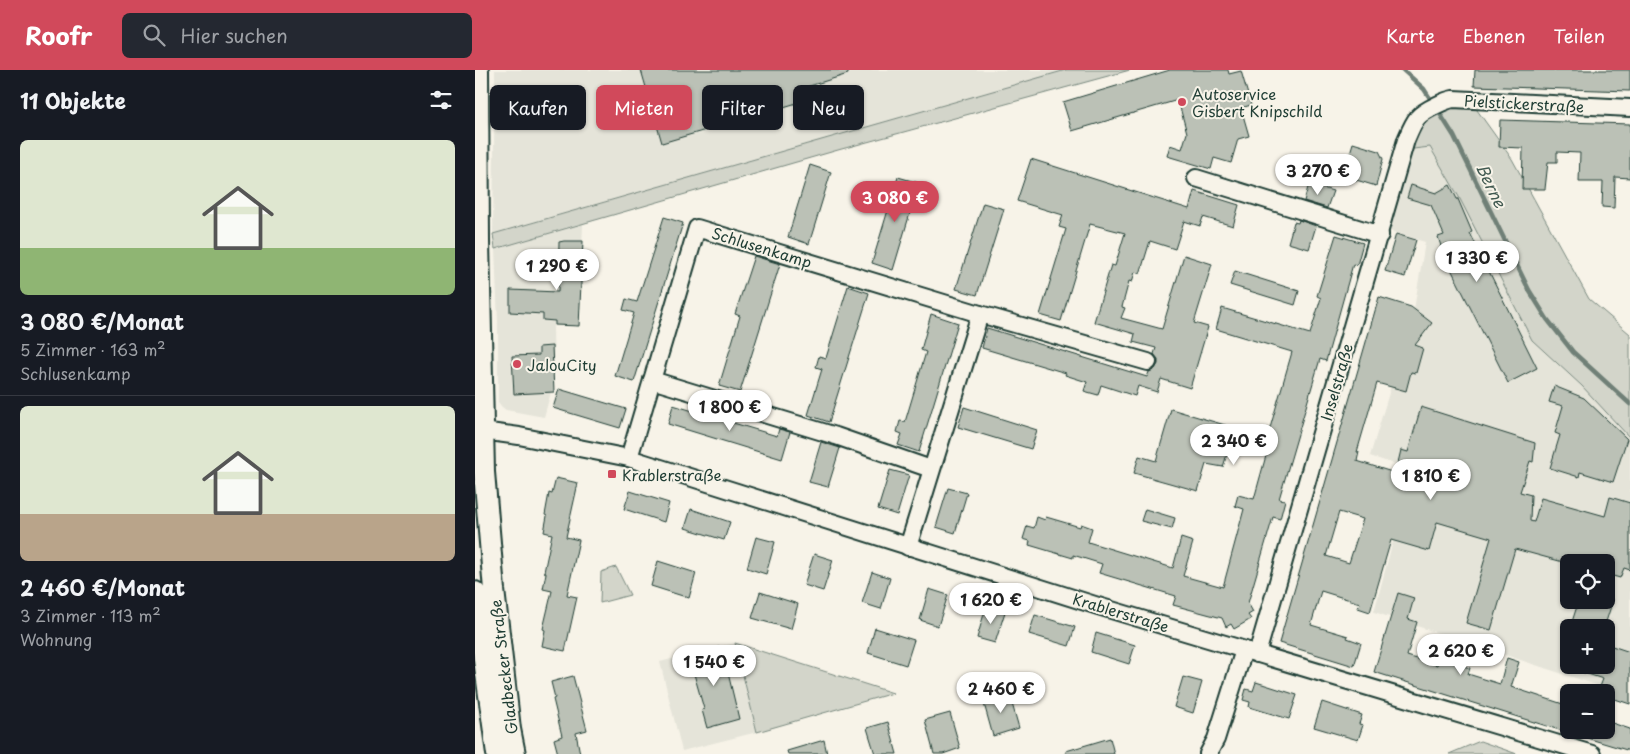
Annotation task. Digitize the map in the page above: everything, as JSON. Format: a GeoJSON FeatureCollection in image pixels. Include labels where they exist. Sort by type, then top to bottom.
{"type":"FeatureCollection","features":[{"type":"Feature","properties":{"kind":"main road","name":"Gladbecker Straße"},"geometry":{"type":"LineString","coordinates":[[478,70],[476,122],[479,431],[494,590],[510,729],[515,754]]}},
{"type":"Feature","properties":{"kind":"main road","name":"Gladbecker Straße"},"geometry":{"type":"LineString","coordinates":[[475,592],[497,754]]}},
{"type":"Feature","properties":{"kind":"street","name":"Pielstickerstraße"},"geometry":{"type":"LineString","coordinates":[[1420,113],[1448,100],[1630,108]]}},
{"type":"Feature","properties":{"kind":"street","name":"Inselstraße"},"geometry":{"type":"LineString","coordinates":[[1208,754],[1216,739],[1251,652],[1380,235],[1406,140],[1412,125],[1420,113]]}},
{"type":"Feature","properties":{"kind":"street"},"geometry":{"type":"LineString","coordinates":[[1196,178],[1380,235]]}},
{"type":"Feature","properties":{"kind":"street","name":"Schlusenkamp"},"geometry":{"type":"LineString","coordinates":[[629,458],[697,228],[979,314],[1148,362]]}},
{"type":"Feature","properties":{"kind":"street"},"geometry":{"type":"LineString","coordinates":[[908,546],[979,314]]}},
{"type":"Feature","properties":{"kind":"street"},"geometry":{"type":"LineString","coordinates":[[652,380],[835,436],[931,469]]}},
{"type":"Feature","properties":{"kind":"street","name":"Krablerstraße"},"geometry":{"type":"LineString","coordinates":[[479,431],[537,439],[629,458],[1251,652],[1592,754]]}},
{"type":"Feature","properties":{"kind":"shaded area"},"geometry":{"type":"Polygon","coordinates":[[[495,70],[1066,70],[864,128],[864,85],[793,85],[793,130],[856,130],[493,234],[494,130],[586,130],[586,85],[495,85],[495,70]]]}},
{"type":"Feature","properties":{"kind":"shaded area"},"geometry":{"type":"Polygon","coordinates":[[[1066,70],[1130,70],[838,150],[495,249],[493,234],[856,130],[864,130],[864,128],[1066,70]]]}},
{"type":"Feature","properties":{"kind":"shaded area"},"geometry":{"type":"Polygon","coordinates":[[[1447,102],[1472,103],[1512,159],[1589,299],[1630,334],[1630,438],[1582,386],[1532,340],[1459,197],[1430,147],[1405,150],[1414,127],[1447,102]]]}},
{"type":"Feature","properties":{"kind":"shaded area"},"geometry":{"type":"Polygon","coordinates":[[[1430,147],[1459,197],[1532,340],[1582,386],[1630,438],[1630,696],[1615,691],[1615,684],[1593,684],[1563,674],[1615,674],[1615,619],[1560,619],[1560,673],[1374,612],[1412,470],[1370,456],[1414,310],[1425,242],[1383,229],[1405,150],[1430,147]]]}},
{"type":"Feature","properties":{"kind":"shaded area"},"geometry":{"type":"Polygon","coordinates":[[[583,224],[579,326],[553,326],[554,381],[544,417],[506,410],[498,402],[498,323],[495,249],[583,224]]]}},
{"type":"Feature","properties":{"kind":"shaded area"},"geometry":{"type":"Polygon","coordinates":[[[616,567],[630,595],[600,603],[601,572],[616,567]]]}},
{"type":"Feature","properties":{"kind":"shaded area"},"geometry":{"type":"Polygon","coordinates":[[[735,643],[757,732],[682,751],[660,662],[735,643]]]}},
{"type":"Feature","properties":{"kind":"shaded area"},"geometry":{"type":"Polygon","coordinates":[[[735,643],[893,693],[757,732],[735,643]]]}},
{"type":"Feature","properties":{"kind":"shaded area"},"geometry":{"type":"Polygon","coordinates":[[[1480,741],[1517,754],[1449,754],[1480,741]]]}},
{"type":"Feature","properties":{"kind":"building"},"geometry":{"type":"Polygon","coordinates":[[[641,70],[848,70],[848,74],[813,85],[793,85],[793,104],[783,107],[783,85],[702,85],[702,130],[706,130],[662,143],[658,130],[692,130],[692,85],[645,85],[641,70]]]}},
{"type":"Feature","properties":{"kind":"building"},"geometry":{"type":"Polygon","coordinates":[[[1170,70],[1228,70],[1229,74],[1241,71],[1251,105],[1241,108],[1249,136],[1238,139],[1231,163],[1214,158],[1211,169],[1167,156],[1170,145],[1182,149],[1187,133],[1178,100],[1072,131],[1063,102],[1170,70]]]}},
{"type":"Feature","properties":{"kind":"building"},"geometry":{"type":"Polygon","coordinates":[[[1475,70],[1630,70],[1630,91],[1474,86],[1475,70]]]}},
{"type":"Feature","properties":{"kind":"building"},"geometry":{"type":"Polygon","coordinates":[[[1500,120],[1630,124],[1630,178],[1615,177],[1614,208],[1602,207],[1603,182],[1579,182],[1580,153],[1557,152],[1557,162],[1548,162],[1545,189],[1522,189],[1523,148],[1499,147],[1500,120]]]}},
{"type":"Feature","properties":{"kind":"building"},"geometry":{"type":"Polygon","coordinates":[[[1353,143],[1379,151],[1383,159],[1376,186],[1343,176],[1353,143]]]}},
{"type":"Feature","properties":{"kind":"building"},"geometry":{"type":"Polygon","coordinates":[[[1031,159],[1189,209],[1194,191],[1239,205],[1233,226],[1203,217],[1200,226],[1184,221],[1175,249],[1150,241],[1140,274],[1135,272],[1132,282],[1129,281],[1122,307],[1125,308],[1121,318],[1162,329],[1184,255],[1212,264],[1194,323],[1208,327],[1190,388],[1161,379],[1157,392],[1138,386],[1135,396],[1101,385],[1098,395],[1084,391],[1087,382],[1065,375],[1066,373],[982,348],[987,328],[1147,377],[1149,372],[1155,369],[1158,364],[1158,359],[1154,354],[1156,348],[1133,342],[1135,334],[1094,322],[1111,265],[1115,266],[1125,233],[1090,224],[1061,321],[1040,315],[1066,229],[1059,227],[1063,215],[1017,201],[1031,159]]]}},
{"type":"Feature","properties":{"kind":"building"},"geometry":{"type":"Polygon","coordinates":[[[810,165],[831,172],[809,244],[788,237],[810,165]]]}},
{"type":"Feature","properties":{"kind":"building"},"geometry":{"type":"Polygon","coordinates":[[[898,177],[919,183],[893,270],[872,263],[898,177]]]}},
{"type":"Feature","properties":{"kind":"building"},"geometry":{"type":"Polygon","coordinates":[[[1309,184],[1333,191],[1327,208],[1304,201],[1309,184]]]}},
{"type":"Feature","properties":{"kind":"building"},"geometry":{"type":"Polygon","coordinates":[[[1411,185],[1436,193],[1450,185],[1472,232],[1470,233],[1537,368],[1508,383],[1440,247],[1438,237],[1444,235],[1431,205],[1407,198],[1411,185]]]}},
{"type":"Feature","properties":{"kind":"building"},"geometry":{"type":"Polygon","coordinates":[[[983,203],[1004,209],[977,295],[956,289],[983,203]]]}},
{"type":"Feature","properties":{"kind":"building"},"geometry":{"type":"Polygon","coordinates":[[[664,217],[683,223],[634,382],[615,376],[634,313],[623,310],[626,299],[637,302],[664,217]]]}},
{"type":"Feature","properties":{"kind":"building"},"geometry":{"type":"Polygon","coordinates":[[[1299,220],[1316,226],[1309,249],[1288,243],[1294,222],[1298,223],[1299,220]]]}},
{"type":"Feature","properties":{"kind":"building"},"geometry":{"type":"Polygon","coordinates":[[[1396,234],[1416,240],[1405,277],[1385,271],[1396,234]]]}},
{"type":"Feature","properties":{"kind":"building"},"geometry":{"type":"Polygon","coordinates":[[[1336,235],[1363,243],[1357,265],[1353,264],[1326,361],[1320,359],[1279,499],[1285,500],[1280,519],[1273,517],[1248,603],[1253,612],[1248,615],[1251,619],[1234,629],[1231,624],[1226,627],[1222,618],[1173,605],[1176,596],[1099,573],[1102,564],[1029,545],[1030,541],[1023,539],[1027,526],[1034,528],[1037,517],[1045,520],[1046,517],[1080,527],[1081,524],[1092,528],[1088,542],[1173,568],[1181,538],[1193,542],[1183,576],[1223,587],[1244,509],[1235,506],[1238,495],[1254,499],[1267,452],[1259,449],[1263,433],[1268,435],[1292,352],[1216,329],[1222,308],[1310,334],[1321,298],[1317,296],[1336,235]]]}},
{"type":"Feature","properties":{"kind":"building"},"geometry":{"type":"Polygon","coordinates":[[[583,241],[579,326],[555,325],[555,321],[543,320],[543,314],[510,312],[510,290],[558,292],[559,242],[583,241]]]}},
{"type":"Feature","properties":{"kind":"building"},"geometry":{"type":"Polygon","coordinates":[[[754,256],[780,264],[740,392],[719,386],[740,316],[735,314],[754,256]]]}},
{"type":"Feature","properties":{"kind":"building"},"geometry":{"type":"Polygon","coordinates":[[[1235,271],[1299,291],[1295,305],[1230,285],[1235,271]]]}},
{"type":"Feature","properties":{"kind":"building"},"geometry":{"type":"Polygon","coordinates":[[[848,286],[869,293],[829,422],[808,415],[822,369],[816,367],[819,356],[826,358],[848,286]]]}},
{"type":"Feature","properties":{"kind":"building"},"geometry":{"type":"Polygon","coordinates":[[[1379,297],[1411,307],[1432,323],[1415,345],[1423,348],[1416,373],[1411,372],[1406,391],[1377,383],[1357,452],[1359,452],[1357,461],[1392,472],[1393,470],[1396,471],[1401,450],[1408,452],[1421,407],[1535,443],[1533,462],[1530,461],[1520,492],[1531,495],[1530,521],[1534,522],[1541,498],[1605,516],[1610,497],[1630,503],[1630,570],[1624,568],[1620,578],[1615,577],[1615,554],[1560,554],[1560,561],[1515,549],[1491,630],[1466,623],[1491,538],[1437,522],[1429,551],[1391,540],[1370,612],[1358,608],[1360,603],[1321,591],[1311,625],[1348,636],[1347,638],[1361,643],[1354,666],[1279,643],[1379,297]],[[1339,512],[1326,556],[1349,563],[1363,519],[1339,512]]]}},
{"type":"Feature","properties":{"kind":"building"},"geometry":{"type":"Polygon","coordinates":[[[931,314],[958,323],[919,452],[898,445],[902,434],[897,432],[900,421],[905,422],[926,352],[921,350],[931,314]]]}},
{"type":"Feature","properties":{"kind":"building"},"geometry":{"type":"Polygon","coordinates":[[[552,346],[554,392],[514,394],[512,356],[539,355],[539,347],[552,346]]]}},
{"type":"Feature","properties":{"kind":"building"},"geometry":{"type":"Polygon","coordinates":[[[1554,386],[1584,398],[1627,439],[1613,482],[1580,472],[1579,477],[1550,468],[1560,435],[1555,433],[1563,406],[1549,402],[1554,386]]]}},
{"type":"Feature","properties":{"kind":"building"},"geometry":{"type":"Polygon","coordinates":[[[559,389],[626,409],[620,428],[553,408],[559,389]]]}},
{"type":"Feature","properties":{"kind":"building"},"geometry":{"type":"Polygon","coordinates":[[[673,405],[777,436],[779,429],[790,432],[782,459],[668,424],[673,405]]]}},
{"type":"Feature","properties":{"kind":"building"},"geometry":{"type":"Polygon","coordinates":[[[964,407],[1037,430],[1031,449],[958,427],[964,407]]]}},
{"type":"Feature","properties":{"kind":"building"},"geometry":{"type":"Polygon","coordinates":[[[1171,409],[1235,428],[1223,467],[1206,464],[1198,491],[1134,473],[1139,456],[1156,461],[1171,409]]]}},
{"type":"Feature","properties":{"kind":"building"},"geometry":{"type":"Polygon","coordinates":[[[821,442],[840,448],[828,487],[809,482],[821,442]]]}},
{"type":"Feature","properties":{"kind":"building"},"geometry":{"type":"Polygon","coordinates":[[[890,470],[909,475],[897,515],[878,509],[890,470]]]}},
{"type":"Feature","properties":{"kind":"building"},"geometry":{"type":"Polygon","coordinates":[[[556,478],[578,483],[566,537],[579,540],[567,595],[577,597],[565,651],[542,646],[545,630],[543,629],[552,591],[543,589],[546,573],[544,572],[552,534],[544,532],[547,516],[545,515],[549,493],[552,494],[556,478]]]}},
{"type":"Feature","properties":{"kind":"building"},"geometry":{"type":"Polygon","coordinates":[[[948,488],[967,493],[955,533],[936,527],[948,488]]]}},
{"type":"Feature","properties":{"kind":"building"},"geometry":{"type":"Polygon","coordinates":[[[630,491],[669,503],[664,522],[624,509],[630,491]]]}},
{"type":"Feature","properties":{"kind":"building"},"geometry":{"type":"Polygon","coordinates":[[[691,509],[730,522],[724,540],[685,528],[691,509]]]}},
{"type":"Feature","properties":{"kind":"building"},"geometry":{"type":"Polygon","coordinates":[[[1145,509],[1175,518],[1172,529],[1141,521],[1145,509]]]}},
{"type":"Feature","properties":{"kind":"building"},"geometry":{"type":"Polygon","coordinates":[[[756,537],[775,542],[766,574],[747,568],[756,537]]]}},
{"type":"Feature","properties":{"kind":"building"},"geometry":{"type":"Polygon","coordinates":[[[814,554],[833,560],[823,591],[804,585],[814,554]]]}},
{"type":"Feature","properties":{"kind":"building"},"geometry":{"type":"Polygon","coordinates":[[[658,561],[696,573],[689,598],[651,586],[658,561]]]}},
{"type":"Feature","properties":{"kind":"building"},"geometry":{"type":"Polygon","coordinates":[[[872,572],[890,578],[881,609],[862,603],[872,572]]]}},
{"type":"Feature","properties":{"kind":"building"},"geometry":{"type":"Polygon","coordinates":[[[929,589],[948,595],[938,626],[920,620],[929,589]]]}},
{"type":"Feature","properties":{"kind":"building"},"geometry":{"type":"Polygon","coordinates":[[[760,592],[798,604],[791,629],[752,618],[760,592]]]}},
{"type":"Feature","properties":{"kind":"building"},"geometry":{"type":"Polygon","coordinates":[[[1398,593],[1414,598],[1408,619],[1417,622],[1407,656],[1437,665],[1440,655],[1443,656],[1448,642],[1459,646],[1454,663],[1470,668],[1468,674],[1500,684],[1507,658],[1519,662],[1511,687],[1560,703],[1560,730],[1374,672],[1398,593]]]}},
{"type":"Feature","properties":{"kind":"building"},"geometry":{"type":"Polygon","coordinates":[[[986,607],[1005,612],[995,643],[977,638],[986,607]]]}},
{"type":"Feature","properties":{"kind":"building"},"geometry":{"type":"Polygon","coordinates":[[[1576,609],[1610,609],[1607,619],[1573,619],[1576,609]]]}},
{"type":"Feature","properties":{"kind":"building"},"geometry":{"type":"Polygon","coordinates":[[[1035,615],[1075,627],[1069,646],[1029,634],[1035,615]]]}},
{"type":"Feature","properties":{"kind":"building"},"geometry":{"type":"Polygon","coordinates":[[[875,628],[914,640],[906,665],[868,653],[875,628]]]}},
{"type":"Feature","properties":{"kind":"building"},"geometry":{"type":"Polygon","coordinates":[[[1096,633],[1135,645],[1129,664],[1091,652],[1096,633]]]}},
{"type":"Feature","properties":{"kind":"building"},"geometry":{"type":"Polygon","coordinates":[[[719,647],[726,674],[728,673],[739,719],[707,728],[702,710],[704,709],[687,656],[719,647]]]}},
{"type":"Feature","properties":{"kind":"building"},"geometry":{"type":"Polygon","coordinates":[[[1615,647],[1630,652],[1630,704],[1615,699],[1615,684],[1601,684],[1603,679],[1588,674],[1615,674],[1615,647]]]}},
{"type":"Feature","properties":{"kind":"building"},"geometry":{"type":"Polygon","coordinates":[[[573,676],[587,730],[576,733],[580,754],[558,754],[554,739],[562,736],[551,682],[573,676]]]}},
{"type":"Feature","properties":{"kind":"building"},"geometry":{"type":"Polygon","coordinates":[[[1183,677],[1202,682],[1193,713],[1174,707],[1183,677]]]}},
{"type":"Feature","properties":{"kind":"building"},"geometry":{"type":"Polygon","coordinates":[[[1256,682],[1297,695],[1289,719],[1249,707],[1250,702],[1243,700],[1246,689],[1253,691],[1256,682]]]}},
{"type":"Feature","properties":{"kind":"building"},"geometry":{"type":"Polygon","coordinates":[[[1009,693],[1019,728],[993,736],[983,700],[1009,693]]]}},
{"type":"Feature","properties":{"kind":"building"},"geometry":{"type":"Polygon","coordinates":[[[1322,702],[1362,715],[1359,724],[1363,725],[1358,740],[1314,727],[1322,702]]]}},
{"type":"Feature","properties":{"kind":"building"},"geometry":{"type":"Polygon","coordinates":[[[950,713],[960,748],[943,754],[934,754],[925,720],[950,713]]]}},
{"type":"Feature","properties":{"kind":"building"},"geometry":{"type":"Polygon","coordinates":[[[888,722],[897,754],[875,754],[867,728],[888,722]]]}},
{"type":"Feature","properties":{"kind":"building"},"geometry":{"type":"Polygon","coordinates":[[[1615,724],[1630,729],[1630,751],[1590,739],[1615,739],[1615,724]]]}},
{"type":"Feature","properties":{"kind":"building"},"geometry":{"type":"Polygon","coordinates":[[[1110,738],[1114,754],[1066,754],[1066,751],[1110,738]]]}},
{"type":"Feature","properties":{"kind":"building"},"geometry":{"type":"Polygon","coordinates":[[[824,740],[827,754],[788,754],[787,751],[824,740]]]}},
{"type":"Feature","properties":{"kind":"waterway","name":"Berne"},"geometry":{"type":"LineString","coordinates":[[1403,70],[1424,89],[1433,103]]}},
{"type":"Feature","properties":{"kind":"waterway","name":"Berne"},"geometry":{"type":"LineString","coordinates":[[1437,109],[1454,136],[1529,290],[1547,319],[1573,352],[1630,404]]}},
{"type":"Feature","properties":{"kind":"place","name":"Autoservice Gisbert Knipschild"},"geometry":{"type":"Point","coordinates":[1182,102]}},
{"type":"Feature","properties":{"kind":"place","name":"JalouCity"},"geometry":{"type":"Point","coordinates":[517,364]}},
{"type":"Feature","properties":{"kind":"place","name":"Krablerstraße"},"geometry":{"type":"Point","coordinates":[612,474]}}]}
